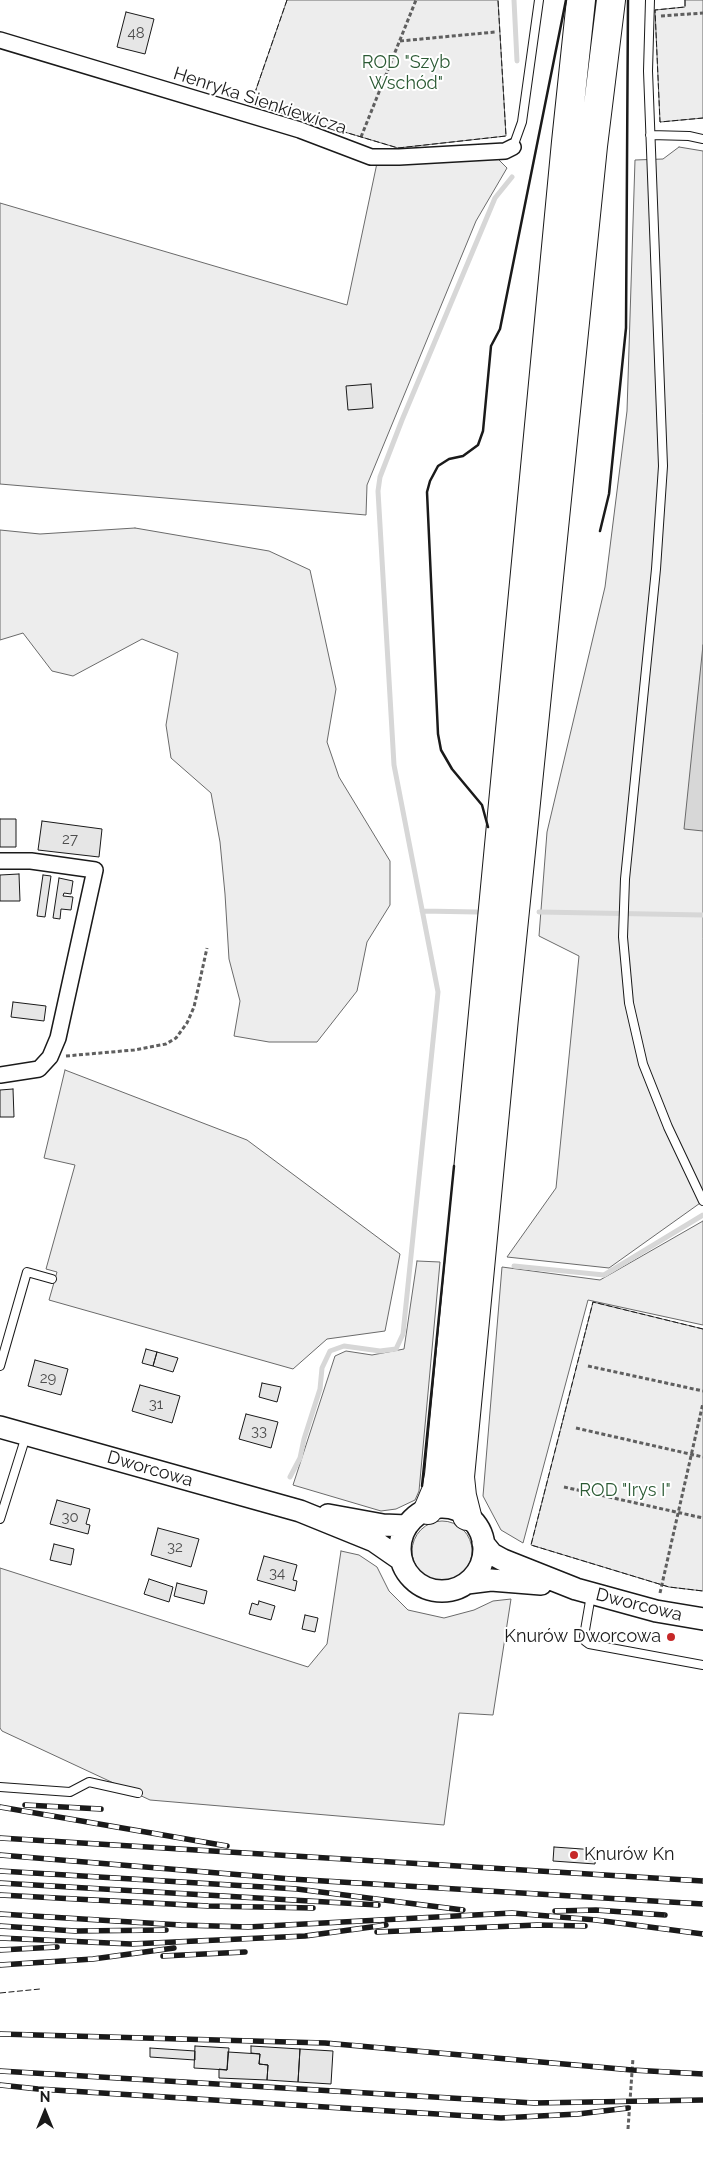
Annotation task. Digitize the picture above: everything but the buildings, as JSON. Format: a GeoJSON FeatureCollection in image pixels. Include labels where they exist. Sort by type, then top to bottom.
{"type":"FeatureCollection","features":[{"type":"Feature","properties":{"kind":"highway"},"geometry":{"type":"LineString","coordinates":[[417,1518],[436,1491],[440,1465],[581,0]]}},
{"type":"Feature","properties":{"kind":"highway"},"geometry":{"type":"LineString","coordinates":[[467,1516],[462,1496],[461,1467],[504,1018],[591,166],[611,0]]}},
{"type":"Feature","properties":{"kind":"main road","name":"Dworcowa"},"geometry":{"type":"LineString","coordinates":[[0,1427],[300,1511],[383,1525],[417,1518]]}},
{"type":"Feature","properties":{"kind":"main road"},"geometry":{"type":"LineString","coordinates":[[448,1508],[467,1516],[477,1528],[483,1543],[481,1563],[475,1574],[456,1588],[444,1591],[432,1590],[421,1585],[412,1578],[400,1559],[400,1545],[417,1518],[448,1508]]}},
{"type":"Feature","properties":{"kind":"main road","name":"Dworcowa"},"geometry":{"type":"LineString","coordinates":[[300,1511],[374,1541],[400,1559]]}},
{"type":"Feature","properties":{"kind":"main road","name":"Dworcowa"},"geometry":{"type":"LineString","coordinates":[[483,1543],[492,1554],[511,1564],[584,1591],[656,1610],[703,1619]]}},
{"type":"Feature","properties":{"kind":"main road","name":"Dworcowa"},"geometry":{"type":"LineString","coordinates":[[466,1582],[512,1580],[584,1591]]}},
{"type":"Feature","properties":{"kind":"street","name":"Henryka Sienkiewicza"},"geometry":{"type":"LineString","coordinates":[[0,40],[300,130],[371,157],[399,158],[505,151],[513,147]]}},
{"type":"Feature","properties":{"kind":"street"},"geometry":{"type":"LineString","coordinates":[[0,861],[30,861],[95,870],[58,1038],[50,1057],[39,1069],[0,1075]]}},
{"type":"Feature","properties":{"kind":"lane"},"geometry":{"type":"LineString","coordinates":[[513,147],[522,122],[540,0]]}},
{"type":"Feature","properties":{"kind":"lane"},"geometry":{"type":"LineString","coordinates":[[650,0],[648,16],[650,135],[663,475],[656,569],[622,920],[626,979],[638,1045],[649,1081],[668,1128],[703,1201]]}},
{"type":"Feature","properties":{"kind":"lane"},"geometry":{"type":"LineString","coordinates":[[650,135],[689,136],[703,139]]}},
{"type":"Feature","properties":{"kind":"lane"},"geometry":{"type":"LineString","coordinates":[[0,1366],[27,1272],[52,1279]]}},
{"type":"Feature","properties":{"kind":"lane"},"geometry":{"type":"LineString","coordinates":[[0,1519],[26,1434]]}},
{"type":"Feature","properties":{"kind":"lane"},"geometry":{"type":"LineString","coordinates":[[584,1591],[584,1636],[585,1641],[589,1644],[703,1665]]}},
{"type":"Feature","properties":{"kind":"lane"},"geometry":{"type":"LineString","coordinates":[[0,1787],[70,1792],[89,1782],[138,1793]]}},
{"type":"Feature","properties":{"kind":"path"},"geometry":{"type":"LineString","coordinates":[[356,152],[416,0]]}},
{"type":"Feature","properties":{"kind":"path"},"geometry":{"type":"LineString","coordinates":[[648,16],[703,13]]}},
{"type":"Feature","properties":{"kind":"path"},"geometry":{"type":"LineString","coordinates":[[400,41],[496,32]]}},
{"type":"Feature","properties":{"kind":"path"},"geometry":{"type":"LineString","coordinates":[[50,1057],[134,1050],[166,1044],[176,1038],[187,1023],[194,1007],[207,948]]}},
{"type":"Feature","properties":{"kind":"path"},"geometry":{"type":"LineString","coordinates":[[588,1366],[703,1391]]}},
{"type":"Feature","properties":{"kind":"path"},"geometry":{"type":"LineString","coordinates":[[656,1610],[703,1403]]}},
{"type":"Feature","properties":{"kind":"path"},"geometry":{"type":"LineString","coordinates":[[576,1428],[703,1457]]}},
{"type":"Feature","properties":{"kind":"path"},"geometry":{"type":"LineString","coordinates":[[564,1487],[703,1518]]}},
{"type":"Feature","properties":{"kind":"path"},"geometry":{"type":"LineString","coordinates":[[628,2129],[633,2058]]}},
{"type":"Feature","properties":{"kind":"shaded area","name":"ROD \"Szyb Wschód\""},"geometry":{"type":"Polygon","coordinates":[[[287,0],[498,0],[506,136],[398,148],[251,104],[287,0]]]}},
{"type":"Feature","properties":{"kind":"shaded area"},"geometry":{"type":"Polygon","coordinates":[[[685,0],[703,0],[703,118],[660,122],[655,10],[685,7],[685,0]]]}},
{"type":"Feature","properties":{"kind":"shaded area"},"geometry":{"type":"Polygon","coordinates":[[[679,147],[703,151],[703,1201],[609,1268],[507,1257],[556,1188],[579,956],[539,936],[547,832],[605,587],[627,411],[635,160],[663,159],[679,147]]]}},
{"type":"Feature","properties":{"kind":"shaded area"},"geometry":{"type":"Polygon","coordinates":[[[497,158],[507,168],[476,221],[367,485],[366,515],[0,484],[0,203],[347,305],[377,163],[497,158]]]}},
{"type":"Feature","properties":{"kind":"shaded area"},"geometry":{"type":"Polygon","coordinates":[[[135,528],[269,551],[310,570],[336,689],[327,742],[339,777],[390,861],[390,905],[367,942],[357,991],[317,1042],[269,1042],[234,1036],[240,1001],[229,959],[220,842],[211,793],[171,758],[166,725],[178,653],[142,639],[73,676],[52,671],[23,633],[0,640],[0,530],[40,534],[135,528]]]}},
{"type":"Feature","properties":{"kind":"shaded area"},"geometry":{"type":"Polygon","coordinates":[[[703,645],[703,831],[684,829],[703,645]]]}},
{"type":"Feature","properties":{"kind":"shaded area"},"geometry":{"type":"Polygon","coordinates":[[[65,1070],[247,1140],[400,1254],[385,1331],[327,1339],[293,1369],[49,1300],[57,1272],[46,1269],[75,1165],[44,1158],[65,1070]]]}},
{"type":"Feature","properties":{"kind":"shaded area"},"geometry":{"type":"Polygon","coordinates":[[[703,1221],[703,1325],[588,1300],[523,1543],[501,1530],[483,1496],[502,1267],[600,1280],[703,1221]]]}},
{"type":"Feature","properties":{"kind":"shaded area"},"geometry":{"type":"Polygon","coordinates":[[[417,1261],[440,1262],[419,1491],[415,1500],[396,1509],[381,1511],[293,1485],[335,1356],[346,1351],[372,1355],[404,1349],[417,1261]]]}},
{"type":"Feature","properties":{"kind":"shaded area","name":"ROD \"Irys I\""},"geometry":{"type":"Polygon","coordinates":[[[593,1302],[703,1329],[703,1591],[669,1587],[531,1545],[593,1302]]]}},
{"type":"Feature","properties":{"kind":"shaded area"},"geometry":{"type":"Polygon","coordinates":[[[436,1521],[448,1521],[459,1526],[467,1534],[472,1545],[470,1563],[459,1576],[448,1581],[436,1581],[425,1576],[417,1568],[412,1557],[412,1545],[417,1534],[425,1526],[436,1521]]]}},
{"type":"Feature","properties":{"kind":"shaded area"},"geometry":{"type":"Polygon","coordinates":[[[341,1551],[359,1555],[377,1567],[389,1591],[408,1610],[444,1618],[474,1610],[493,1601],[511,1599],[493,1715],[459,1713],[444,1825],[150,1800],[2,1731],[0,1728],[0,1568],[308,1667],[327,1644],[341,1551]]]}},
{"type":"Feature","properties":{"kind":"waterway"},"geometry":{"type":"LineString","coordinates":[[514,0],[517,61]]}},
{"type":"Feature","properties":{"kind":"waterway"},"geometry":{"type":"LineString","coordinates":[[290,1477],[300,1458],[320,1389],[322,1368],[330,1351],[344,1346],[380,1351],[396,1349],[403,1334],[438,992],[394,765],[378,491],[380,477],[402,420],[495,198],[512,177]]}},
{"type":"Feature","properties":{"kind":"waterway"},"geometry":{"type":"LineString","coordinates":[[422,911],[477,912]]}},
{"type":"Feature","properties":{"kind":"waterway"},"geometry":{"type":"LineString","coordinates":[[539,912],[703,915]]}},
{"type":"Feature","properties":{"kind":"waterway"},"geometry":{"type":"LineString","coordinates":[[514,1266],[604,1275],[703,1215]]}},
{"type":"Feature","properties":{"kind":"railway"},"geometry":{"type":"LineString","coordinates":[[25,1805],[101,1809]]}},
{"type":"Feature","properties":{"kind":"railway"},"geometry":{"type":"LineString","coordinates":[[0,1807],[227,1846]]}},
{"type":"Feature","properties":{"kind":"railway"},"geometry":{"type":"LineString","coordinates":[[0,1838],[703,1881]]}},
{"type":"Feature","properties":{"kind":"railway"},"geometry":{"type":"LineString","coordinates":[[0,1855],[291,1879],[703,1904]]}},
{"type":"Feature","properties":{"kind":"railway"},"geometry":{"type":"LineString","coordinates":[[0,1871],[297,1889],[463,1910]]}},
{"type":"Feature","properties":{"kind":"railway"},"geometry":{"type":"LineString","coordinates":[[0,1883],[378,1905]]}},
{"type":"Feature","properties":{"kind":"railway"},"geometry":{"type":"LineString","coordinates":[[0,1895],[208,1906],[313,1908]]}},
{"type":"Feature","properties":{"kind":"railway"},"geometry":{"type":"LineString","coordinates":[[555,1911],[596,1910],[665,1915]]}},
{"type":"Feature","properties":{"kind":"railway"},"geometry":{"type":"LineString","coordinates":[[0,1914],[181,1925],[248,1927],[512,1913],[596,1920],[703,1934]]}},
{"type":"Feature","properties":{"kind":"railway"},"geometry":{"type":"LineString","coordinates":[[0,1938],[131,1944],[305,1936],[386,1925]]}},
{"type":"Feature","properties":{"kind":"railway"},"geometry":{"type":"LineString","coordinates":[[377,1932],[537,1925],[585,1926]]}},
{"type":"Feature","properties":{"kind":"railway"},"geometry":{"type":"LineString","coordinates":[[0,1926],[75,1931],[166,1930]]}},
{"type":"Feature","properties":{"kind":"railway"},"geometry":{"type":"LineString","coordinates":[[0,1950],[57,1947]]}},
{"type":"Feature","properties":{"kind":"railway"},"geometry":{"type":"LineString","coordinates":[[0,1965],[93,1959],[174,1948]]}},
{"type":"Feature","properties":{"kind":"railway"},"geometry":{"type":"LineString","coordinates":[[163,1956],[245,1952]]}},
{"type":"Feature","properties":{"kind":"railway"},"geometry":{"type":"LineString","coordinates":[[0,2034],[325,2043],[632,2070],[703,2074]]}},
{"type":"Feature","properties":{"kind":"railway"},"geometry":{"type":"LineString","coordinates":[[0,2071],[534,2103],[703,2100]]}},
{"type":"Feature","properties":{"kind":"railway"},"geometry":{"type":"LineString","coordinates":[[0,2085],[501,2118],[578,2114],[628,2108]]}},
{"type":"Feature","properties":{"kind":"fence"},"geometry":{"type":"LineString","coordinates":[[287,0],[251,104],[398,148],[506,136],[498,0]]}},
{"type":"Feature","properties":{"kind":"fence"},"geometry":{"type":"LineString","coordinates":[[685,0],[685,7],[655,10],[660,122],[703,118]]}},
{"type":"Feature","properties":{"kind":"fence"},"geometry":{"type":"LineString","coordinates":[[703,1329],[593,1302],[531,1545],[669,1587],[703,1591]]}},
{"type":"Feature","properties":{"kind":"fence"},"geometry":{"type":"LineString","coordinates":[[0,1993],[40,1989]]}},
{"type":"Feature","properties":{"kind":"wall"},"geometry":{"type":"LineString","coordinates":[[488,827],[482,805],[452,769],[441,750],[438,734],[427,492],[430,481],[438,466],[449,459],[463,456],[478,445],[483,431],[491,346],[500,329],[566,0]]}},
{"type":"Feature","properties":{"kind":"wall"},"geometry":{"type":"LineString","coordinates":[[600,531],[609,494],[626,328],[628,0]]}},
{"type":"Feature","properties":{"kind":"wall"},"geometry":{"type":"LineString","coordinates":[[422,1486],[454,1166]]}},
{"type":"Feature","properties":{"kind":"place","name":"Knurów Dworcowa"},"geometry":{"type":"Point","coordinates":[671,1637]}},
{"type":"Feature","properties":{"kind":"place","name":"Knurów Kn"},"geometry":{"type":"Point","coordinates":[574,1855]}}]}
